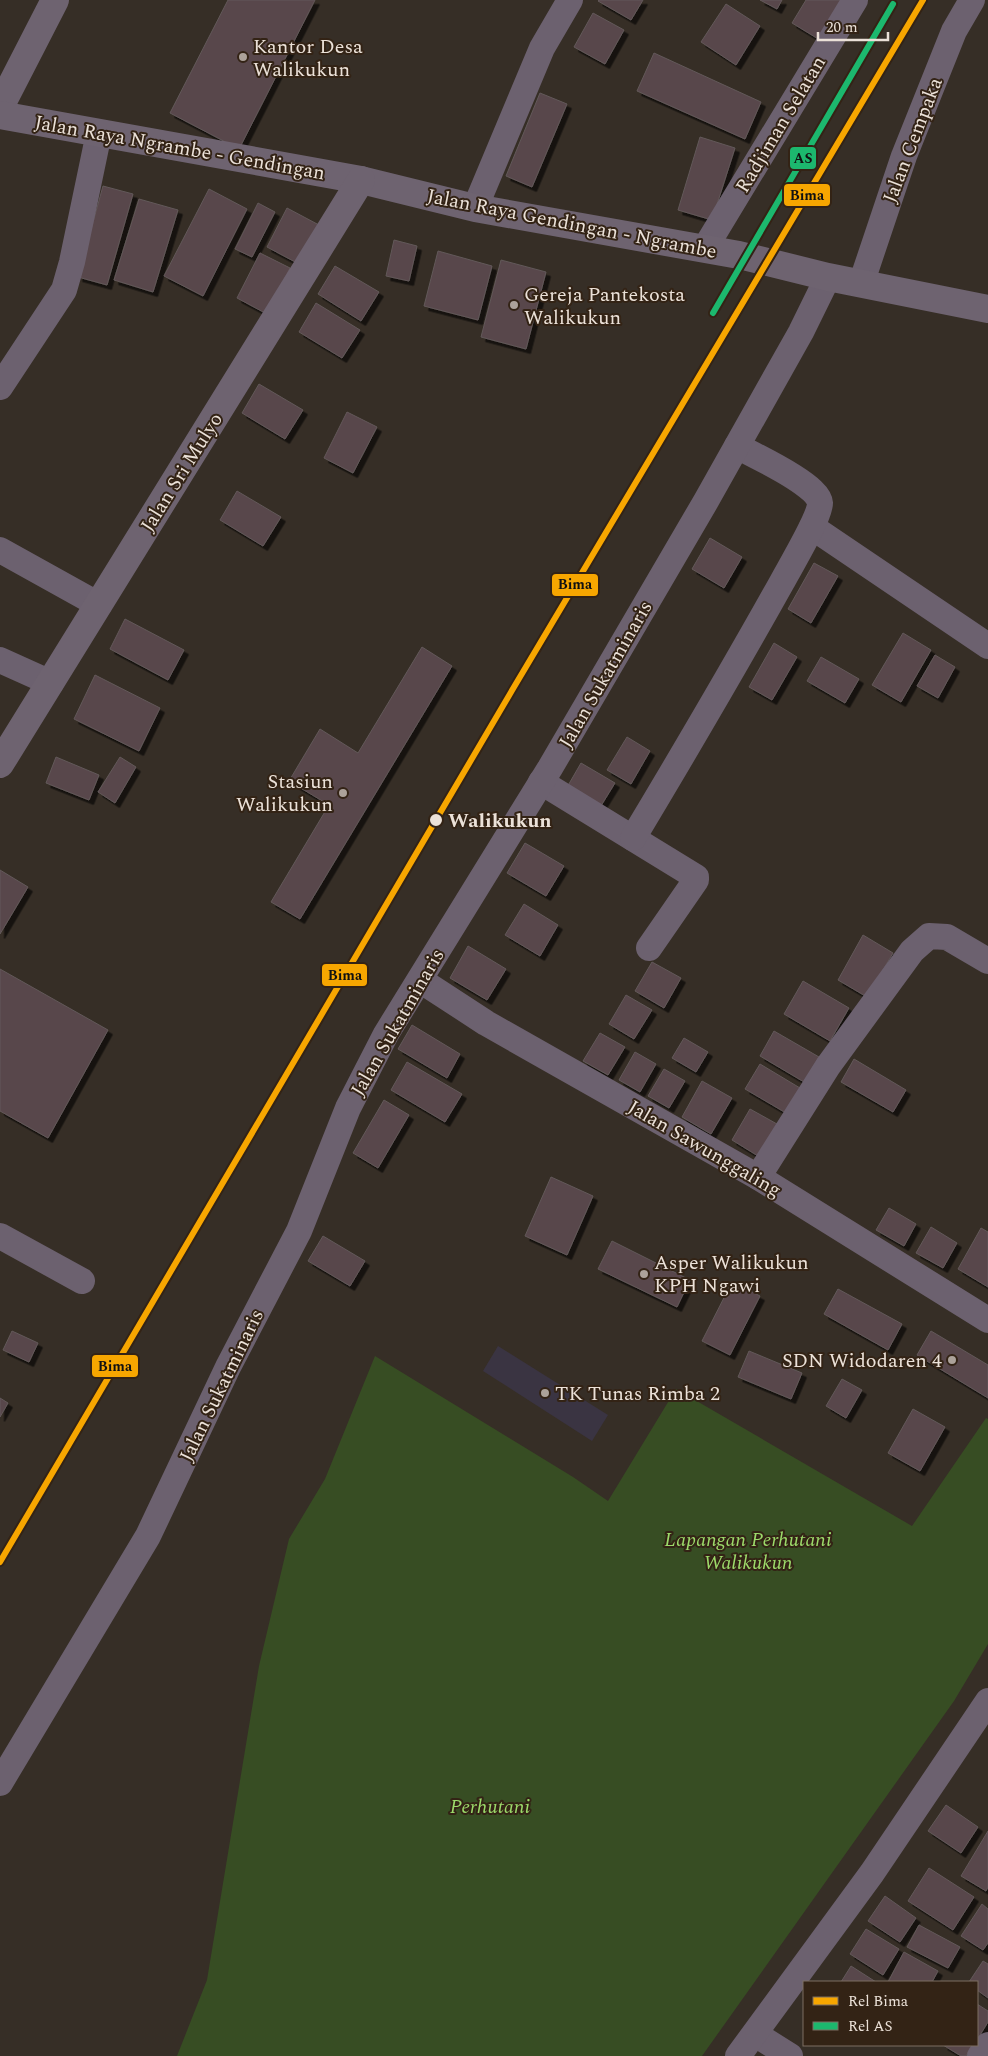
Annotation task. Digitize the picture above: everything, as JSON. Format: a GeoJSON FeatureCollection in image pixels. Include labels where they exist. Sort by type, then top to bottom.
{"type":"FeatureCollection","features":[{"type":"Feature","properties":{"kind":"main road"},"geometry":{"type":"LineString","coordinates":[[0,107],[55,0]]}},
{"type":"Feature","properties":{"kind":"main road","name":"Jalan Raya Ngrambe - Gendingan"},"geometry":{"type":"LineString","coordinates":[[0,115],[361,180]]}},
{"type":"Feature","properties":{"kind":"main road","name":"Jalan Raya Gendingan - Ngrambe"},"geometry":{"type":"LineString","coordinates":[[361,180],[475,208],[705,248],[860,284],[988,309]]}},
{"type":"Feature","properties":{"kind":"main road","name":"Jalan Sri Mulyo"},"geometry":{"type":"LineString","coordinates":[[0,764],[361,180]]}},
{"type":"Feature","properties":{"kind":"street"},"geometry":{"type":"LineString","coordinates":[[475,208],[542,48],[570,0]]}},
{"type":"Feature","properties":{"kind":"street","name":"Radjiman Selatan"},"geometry":{"type":"LineString","coordinates":[[705,248],[855,0]]}},
{"type":"Feature","properties":{"kind":"street","name":"Jalan Cempaka"},"geometry":{"type":"LineString","coordinates":[[860,284],[904,156],[954,32],[972,0]]}},
{"type":"Feature","properties":{"kind":"street"},"geometry":{"type":"LineString","coordinates":[[0,387],[64,290],[72,262],[99,133]]}},
{"type":"Feature","properties":{"kind":"street","name":"Jalan Sukatminaris"},"geometry":{"type":"LineString","coordinates":[[0,1783],[148,1536],[228,1367],[299,1231],[348,1108],[386,1034],[541,782],[737,446],[801,332],[828,277]]}},
{"type":"Feature","properties":{"kind":"street"},"geometry":{"type":"LineString","coordinates":[[633,838],[719,695],[812,527],[820,504],[817,495],[807,486],[737,446]]}},
{"type":"Feature","properties":{"kind":"street"},"geometry":{"type":"LineString","coordinates":[[812,527],[988,646]]}},
{"type":"Feature","properties":{"kind":"street"},"geometry":{"type":"LineString","coordinates":[[0,550],[100,605]]}},
{"type":"Feature","properties":{"kind":"street"},"geometry":{"type":"LineString","coordinates":[[0,660],[51,683]]}},
{"type":"Feature","properties":{"kind":"street"},"geometry":{"type":"LineString","coordinates":[[541,782],[696,877],[696,880],[649,948]]}},
{"type":"Feature","properties":{"kind":"street"},"geometry":{"type":"LineString","coordinates":[[758,1178],[828,1066],[912,951],[929,936],[947,937],[988,961]]}},
{"type":"Feature","properties":{"kind":"street","name":"Jalan Sawunggaling"},"geometry":{"type":"LineString","coordinates":[[420,980],[486,1023],[758,1178],[988,1320]]}},
{"type":"Feature","properties":{"kind":"street"},"geometry":{"type":"LineString","coordinates":[[0,1236],[82,1281]]}},
{"type":"Feature","properties":{"kind":"street"},"geometry":{"type":"LineString","coordinates":[[738,2056],[872,1873],[988,1701]]}},
{"type":"Feature","properties":{"kind":"street"},"geometry":{"type":"LineString","coordinates":[[755,2034],[790,2056]]}},
{"type":"Feature","properties":{"kind":"street"},"geometry":{"type":"LineString","coordinates":[[980,2056],[988,2044]]}},
{"type":"Feature","properties":{"kind":"shaded area","name":"TK Tunas Rimba 2"},"geometry":{"type":"Polygon","coordinates":[[[498,1346],[608,1415],[592,1441],[483,1371],[498,1346]]]}},
{"type":"Feature","properties":{"kind":"green space","name":"Perhutani"},"geometry":{"type":"Polygon","coordinates":[[[375,1356],[573,1477],[608,1501],[676,1389],[912,1526],[986,1418],[988,1419],[988,1644],[954,1701],[702,2056],[177,2056],[207,1980],[259,1666],[289,1539],[325,1479],[375,1356]]]}},
{"type":"Feature","properties":{"kind":"building","name":"Kantor Desa Walikukun"},"geometry":{"type":"Polygon","coordinates":[[[228,0],[315,0],[239,149],[170,113],[228,0]]]}},
{"type":"Feature","properties":{"kind":"building"},"geometry":{"type":"Polygon","coordinates":[[[599,0],[643,0],[631,20],[599,0]]]}},
{"type":"Feature","properties":{"kind":"building"},"geometry":{"type":"Polygon","coordinates":[[[760,0],[782,0],[777,9],[760,0]]]}},
{"type":"Feature","properties":{"kind":"building"},"geometry":{"type":"Polygon","coordinates":[[[806,0],[844,0],[820,40],[792,23],[806,0]]]}},
{"type":"Feature","properties":{"kind":"building"},"geometry":{"type":"Polygon","coordinates":[[[726,4],[760,26],[736,65],[701,42],[726,4]]]}},
{"type":"Feature","properties":{"kind":"building"},"geometry":{"type":"Polygon","coordinates":[[[593,13],[624,30],[605,64],[574,47],[593,13]]]}},
{"type":"Feature","properties":{"kind":"building"},"geometry":{"type":"Polygon","coordinates":[[[654,53],[761,102],[745,139],[637,91],[654,53]]]}},
{"type":"Feature","properties":{"kind":"building"},"geometry":{"type":"Polygon","coordinates":[[[540,93],[567,104],[532,187],[506,176],[540,93]]]}},
{"type":"Feature","properties":{"kind":"building"},"geometry":{"type":"Polygon","coordinates":[[[700,137],[735,148],[712,220],[678,210],[700,137]]]}},
{"type":"Feature","properties":{"kind":"building"},"geometry":{"type":"Polygon","coordinates":[[[103,186],[133,194],[107,285],[78,277],[103,186]]]}},
{"type":"Feature","properties":{"kind":"building"},"geometry":{"type":"Polygon","coordinates":[[[209,189],[247,209],[203,296],[164,276],[209,189]]]}},
{"type":"Feature","properties":{"kind":"building"},"geometry":{"type":"Polygon","coordinates":[[[139,199],[178,210],[153,292],[114,280],[139,199]]]}},
{"type":"Feature","properties":{"kind":"building"},"geometry":{"type":"Polygon","coordinates":[[[258,203],[275,212],[252,257],[235,249],[258,203]]]}},
{"type":"Feature","properties":{"kind":"building"},"geometry":{"type":"Polygon","coordinates":[[[287,208],[319,225],[299,264],[267,247],[287,208]]]}},
{"type":"Feature","properties":{"kind":"building"},"geometry":{"type":"Polygon","coordinates":[[[394,240],[417,246],[409,281],[386,276],[394,240]]]}},
{"type":"Feature","properties":{"kind":"building"},"geometry":{"type":"Polygon","coordinates":[[[438,251],[492,266],[478,320],[424,306],[438,251]]]}},
{"type":"Feature","properties":{"kind":"building"},"geometry":{"type":"Polygon","coordinates":[[[260,253],[290,268],[267,314],[237,298],[260,253]]]}},
{"type":"Feature","properties":{"kind":"building","name":"Gereja Pantekosta Walikukun"},"geometry":{"type":"Polygon","coordinates":[[[501,260],[546,272],[526,349],[481,337],[501,260]]]}},
{"type":"Feature","properties":{"kind":"building"},"geometry":{"type":"Polygon","coordinates":[[[335,266],[379,292],[361,321],[318,294],[335,266]]]}},
{"type":"Feature","properties":{"kind":"building"},"geometry":{"type":"Polygon","coordinates":[[[316,303],[360,330],[342,358],[299,332],[316,303]]]}},
{"type":"Feature","properties":{"kind":"building"},"geometry":{"type":"Polygon","coordinates":[[[259,384],[303,410],[285,439],[242,413],[259,384]]]}},
{"type":"Feature","properties":{"kind":"building"},"geometry":{"type":"Polygon","coordinates":[[[347,412],[377,427],[353,473],[324,458],[347,412]]]}},
{"type":"Feature","properties":{"kind":"building"},"geometry":{"type":"Polygon","coordinates":[[[237,491],[281,517],[263,546],[220,520],[237,491]]]}},
{"type":"Feature","properties":{"kind":"building"},"geometry":{"type":"Polygon","coordinates":[[[710,538],[742,557],[724,588],[692,569],[710,538]]]}},
{"type":"Feature","properties":{"kind":"building"},"geometry":{"type":"Polygon","coordinates":[[[814,563],[838,576],[811,623],[788,609],[814,563]]]}},
{"type":"Feature","properties":{"kind":"building"},"geometry":{"type":"Polygon","coordinates":[[[125,619],[184,650],[168,680],[110,649],[125,619]]]}},
{"type":"Feature","properties":{"kind":"building"},"geometry":{"type":"Polygon","coordinates":[[[903,633],[931,650],[901,702],[872,685],[903,633]]]}},
{"type":"Feature","properties":{"kind":"building"},"geometry":{"type":"Polygon","coordinates":[[[774,643],[797,657],[772,700],[749,687],[774,643]]]}},
{"type":"Feature","properties":{"kind":"building","name":"Stasiun Walikukun"},"geometry":{"type":"Polygon","coordinates":[[[422,647],[452,666],[300,919],[271,902],[329,805],[289,781],[320,729],[358,753],[422,647]]]}},
{"type":"Feature","properties":{"kind":"building"},"geometry":{"type":"Polygon","coordinates":[[[935,655],[955,667],[938,698],[917,686],[935,655]]]}},
{"type":"Feature","properties":{"kind":"building"},"geometry":{"type":"Polygon","coordinates":[[[821,657],[859,679],[845,703],[807,681],[821,657]]]}},
{"type":"Feature","properties":{"kind":"building"},"geometry":{"type":"Polygon","coordinates":[[[95,675],[160,708],[139,751],[74,719],[95,675]]]}},
{"type":"Feature","properties":{"kind":"building"},"geometry":{"type":"Polygon","coordinates":[[[627,737],[650,751],[631,784],[607,770],[627,737]]]}},
{"type":"Feature","properties":{"kind":"building"},"geometry":{"type":"Polygon","coordinates":[[[56,757],[99,775],[89,800],[46,783],[56,757]]]}},
{"type":"Feature","properties":{"kind":"building"},"geometry":{"type":"Polygon","coordinates":[[[120,757],[136,767],[115,803],[98,792],[120,757]]]}},
{"type":"Feature","properties":{"kind":"building"},"geometry":{"type":"Polygon","coordinates":[[[581,763],[615,783],[599,809],[566,789],[581,763]]]}},
{"type":"Feature","properties":{"kind":"building"},"geometry":{"type":"Polygon","coordinates":[[[525,843],[564,866],[546,896],[507,873],[525,843]]]}},
{"type":"Feature","properties":{"kind":"building"},"geometry":{"type":"Polygon","coordinates":[[[0,870],[28,887],[0,934],[0,870]]]}},
{"type":"Feature","properties":{"kind":"building"},"geometry":{"type":"Polygon","coordinates":[[[524,904],[558,925],[540,956],[505,935],[524,904]]]}},
{"type":"Feature","properties":{"kind":"building"},"geometry":{"type":"Polygon","coordinates":[[[863,935],[893,953],[867,997],[838,980],[863,935]]]}},
{"type":"Feature","properties":{"kind":"building"},"geometry":{"type":"Polygon","coordinates":[[[468,946],[506,969],[487,1000],[450,978],[468,946]]]}},
{"type":"Feature","properties":{"kind":"building"},"geometry":{"type":"Polygon","coordinates":[[[652,962],[681,978],[664,1008],[635,991],[652,962]]]}},
{"type":"Feature","properties":{"kind":"building"},"geometry":{"type":"Polygon","coordinates":[[[0,969],[108,1030],[48,1138],[0,1111],[0,969]]]}},
{"type":"Feature","properties":{"kind":"building"},"geometry":{"type":"Polygon","coordinates":[[[803,981],[849,1008],[830,1041],[784,1014],[803,981]]]}},
{"type":"Feature","properties":{"kind":"building"},"geometry":{"type":"Polygon","coordinates":[[[626,995],[652,1010],[634,1039],[609,1024],[626,995]]]}},
{"type":"Feature","properties":{"kind":"building"},"geometry":{"type":"Polygon","coordinates":[[[412,1025],[460,1054],[447,1078],[398,1049],[412,1025]]]}},
{"type":"Feature","properties":{"kind":"building"},"geometry":{"type":"Polygon","coordinates":[[[774,1031],[819,1057],[804,1082],[760,1056],[774,1031]]]}},
{"type":"Feature","properties":{"kind":"building"},"geometry":{"type":"Polygon","coordinates":[[[600,1033],[625,1047],[608,1075],[583,1061],[600,1033]]]}},
{"type":"Feature","properties":{"kind":"building"},"geometry":{"type":"Polygon","coordinates":[[[684,1038],[708,1052],[696,1072],[672,1058],[684,1038]]]}},
{"type":"Feature","properties":{"kind":"building"},"geometry":{"type":"Polygon","coordinates":[[[635,1052],[656,1064],[640,1092],[619,1080],[635,1052]]]}},
{"type":"Feature","properties":{"kind":"building"},"geometry":{"type":"Polygon","coordinates":[[[854,1059],[906,1090],[893,1112],[841,1082],[854,1059]]]}},
{"type":"Feature","properties":{"kind":"building"},"geometry":{"type":"Polygon","coordinates":[[[407,1062],[462,1094],[445,1122],[391,1090],[407,1062]]]}},
{"type":"Feature","properties":{"kind":"building"},"geometry":{"type":"Polygon","coordinates":[[[760,1064],[800,1088],[786,1113],[745,1089],[760,1064]]]}},
{"type":"Feature","properties":{"kind":"building"},"geometry":{"type":"Polygon","coordinates":[[[664,1069],[685,1081],[669,1108],[648,1096],[664,1069]]]}},
{"type":"Feature","properties":{"kind":"building"},"geometry":{"type":"Polygon","coordinates":[[[702,1081],[732,1098],[711,1134],[682,1117],[702,1081]]]}},
{"type":"Feature","properties":{"kind":"building"},"geometry":{"type":"Polygon","coordinates":[[[384,1100],[409,1115],[378,1168],[353,1153],[384,1100]]]}},
{"type":"Feature","properties":{"kind":"building"},"geometry":{"type":"Polygon","coordinates":[[[750,1109],[777,1124],[758,1156],[732,1140],[750,1109]]]}},
{"type":"Feature","properties":{"kind":"building"},"geometry":{"type":"Polygon","coordinates":[[[551,1177],[593,1196],[567,1255],[525,1236],[551,1177]]]}},
{"type":"Feature","properties":{"kind":"building"},"geometry":{"type":"Polygon","coordinates":[[[889,1208],[916,1224],[904,1246],[876,1230],[889,1208]]]}},
{"type":"Feature","properties":{"kind":"building"},"geometry":{"type":"Polygon","coordinates":[[[931,1227],[957,1243],[943,1268],[916,1253],[931,1227]]]}},
{"type":"Feature","properties":{"kind":"building"},"geometry":{"type":"Polygon","coordinates":[[[981,1228],[988,1232],[988,1287],[958,1269],[981,1228]]]}},
{"type":"Feature","properties":{"kind":"building"},"geometry":{"type":"Polygon","coordinates":[[[323,1236],[365,1261],[350,1286],[308,1261],[323,1236]]]}},
{"type":"Feature","properties":{"kind":"building","name":"Asper Walikukun KPH Ngawi"},"geometry":{"type":"Polygon","coordinates":[[[612,1241],[690,1280],[677,1307],[598,1269],[612,1241]]]}},
{"type":"Feature","properties":{"kind":"building"},"geometry":{"type":"Polygon","coordinates":[[[732,1282],[760,1296],[730,1355],[702,1341],[732,1282]]]}},
{"type":"Feature","properties":{"kind":"building"},"geometry":{"type":"Polygon","coordinates":[[[838,1289],[902,1324],[888,1350],[824,1314],[838,1289]]]}},
{"type":"Feature","properties":{"kind":"building"},"geometry":{"type":"Polygon","coordinates":[[[12,1331],[38,1343],[29,1362],[3,1350],[12,1331]]]}},
{"type":"Feature","properties":{"kind":"building","name":"SDN Widodaren 4"},"geometry":{"type":"Polygon","coordinates":[[[931,1331],[988,1365],[988,1398],[917,1355],[931,1331]]]}},
{"type":"Feature","properties":{"kind":"building"},"geometry":{"type":"Polygon","coordinates":[[[749,1351],[802,1373],[791,1399],[738,1377],[749,1351]]]}},
{"type":"Feature","properties":{"kind":"building"},"geometry":{"type":"Polygon","coordinates":[[[842,1379],[862,1390],[846,1418],[826,1406],[842,1379]]]}},
{"type":"Feature","properties":{"kind":"building"},"geometry":{"type":"Polygon","coordinates":[[[0,1398],[8,1403],[0,1417],[0,1398]]]}},
{"type":"Feature","properties":{"kind":"building"},"geometry":{"type":"Polygon","coordinates":[[[913,1409],[945,1427],[920,1471],[888,1453],[913,1409]]]}},
{"type":"Feature","properties":{"kind":"building"},"geometry":{"type":"Polygon","coordinates":[[[946,1805],[978,1827],[961,1853],[928,1831],[946,1805]]]}},
{"type":"Feature","properties":{"kind":"building"},"geometry":{"type":"Polygon","coordinates":[[[988,1831],[988,1887],[986,1891],[961,1876],[988,1831]]]}},
{"type":"Feature","properties":{"kind":"building"},"geometry":{"type":"Polygon","coordinates":[[[929,1868],[974,1897],[953,1930],[908,1901],[929,1868]]]}},
{"type":"Feature","properties":{"kind":"building"},"geometry":{"type":"Polygon","coordinates":[[[885,1896],[916,1918],[900,1942],[868,1921],[885,1896]]]}},
{"type":"Feature","properties":{"kind":"building"},"geometry":{"type":"Polygon","coordinates":[[[982,1904],[988,1909],[988,1943],[983,1950],[961,1936],[982,1904]]]}},
{"type":"Feature","properties":{"kind":"building"},"geometry":{"type":"Polygon","coordinates":[[[919,1925],[960,1947],[948,1968],[907,1947],[919,1925]]]}},
{"type":"Feature","properties":{"kind":"building"},"geometry":{"type":"Polygon","coordinates":[[[866,1929],[899,1949],[883,1975],[850,1954],[866,1929]]]}},
{"type":"Feature","properties":{"kind":"building"},"geometry":{"type":"Polygon","coordinates":[[[904,1952],[938,1971],[933,1981],[889,1981],[904,1952]]]}},
{"type":"Feature","properties":{"kind":"building"},"geometry":{"type":"Polygon","coordinates":[[[983,1961],[988,1964],[988,1998],[978,1991],[978,1981],[970,1981],[983,1961]]]}},
{"type":"Feature","properties":{"kind":"building"},"geometry":{"type":"Polygon","coordinates":[[[851,1966],[874,1981],[842,1981],[851,1966]]]}},
{"type":"Feature","properties":{"kind":"building"},"geometry":{"type":"Polygon","coordinates":[[[978,2005],[988,2011],[988,2022],[978,2038],[978,2005]]]}},
{"type":"Feature","properties":{"kind":"building"},"geometry":{"type":"Polygon","coordinates":[[[945,2046],[972,2046],[966,2056],[961,2056],[945,2046]]]}},
{"type":"Feature","properties":{"kind":"rail line","name":"Bima"},"geometry":{"type":"LineString","coordinates":[[0,1562],[514,687],[923,0]]}},
{"type":"Feature","properties":{"kind":"rail line","name":"AS"},"geometry":{"type":"LineString","coordinates":[[713,313],[893,4]]}},
{"type":"Feature","properties":{"kind":"place","name":"Kantor Desa Walikukun"},"geometry":{"type":"Point","coordinates":[243,57]}},
{"type":"Feature","properties":{"kind":"place","name":"Gereja Pantekosta Walikukun"},"geometry":{"type":"Point","coordinates":[514,305]}},
{"type":"Feature","properties":{"kind":"place","name":"Stasiun Walikukun"},"geometry":{"type":"Point","coordinates":[343,793]}},
{"type":"Feature","properties":{"kind":"place","name":"Walikukun"},"geometry":{"type":"Point","coordinates":[436,820]}},
{"type":"Feature","properties":{"kind":"place","name":"Asper Walikukun KPH Ngawi"},"geometry":{"type":"Point","coordinates":[644,1274]}},
{"type":"Feature","properties":{"kind":"place","name":"SDN Widodaren 4"},"geometry":{"type":"Point","coordinates":[952,1360]}},
{"type":"Feature","properties":{"kind":"place","name":"TK Tunas Rimba 2"},"geometry":{"type":"Point","coordinates":[545,1393]}},
{"type":"Feature","properties":{"kind":"park label","name":"Lapangan Perhutani Walikukun"},"geometry":{"type":"Point","coordinates":[748,1550]}}]}
